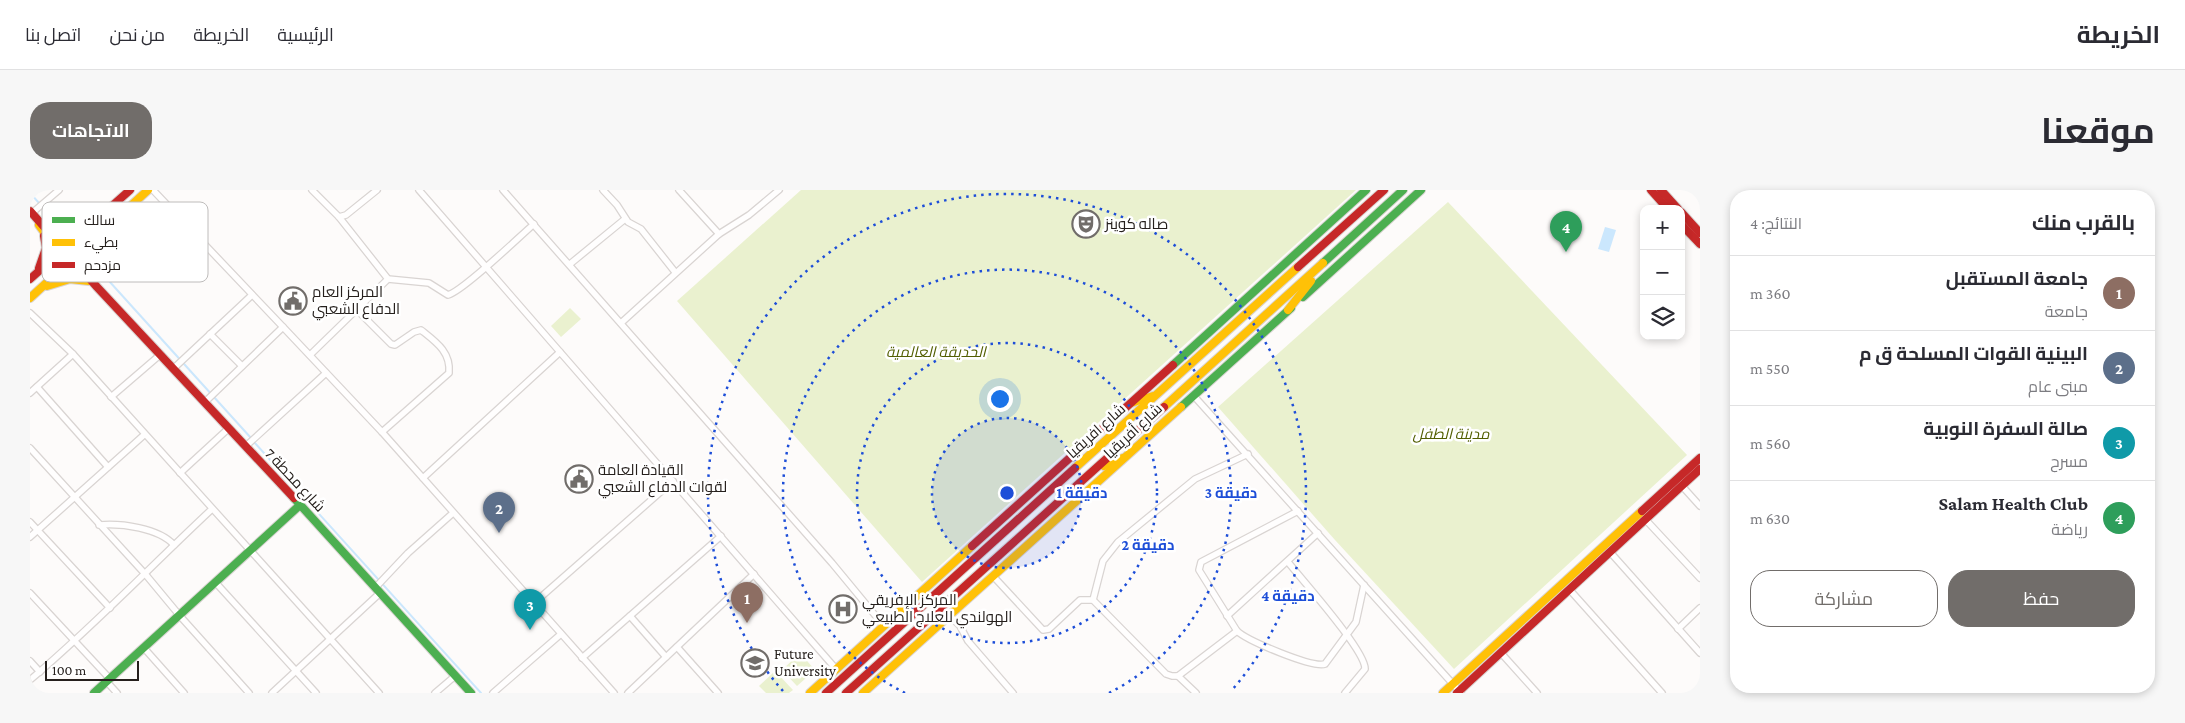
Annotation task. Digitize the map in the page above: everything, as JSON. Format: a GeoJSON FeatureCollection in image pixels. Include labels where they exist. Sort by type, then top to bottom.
{"type":"FeatureCollection","features":[{"type":"Feature","properties":{"kind":"main road"},"geometry":{"type":"LineString","coordinates":[[116,202],[130,190]]}},
{"type":"Feature","properties":{"kind":"main road"},"geometry":{"type":"LineString","coordinates":[[135,202],[148,190]]}},
{"type":"Feature","properties":{"kind":"main road","name":"شارع أفريقيا"},"geometry":{"type":"LineString","coordinates":[[810,693],[1366,190]]}},
{"type":"Feature","properties":{"kind":"main road","name":"شارع افريقيا"},"geometry":{"type":"LineString","coordinates":[[826,693],[1384,190]]}},
{"type":"Feature","properties":{"kind":"main road","name":"شارع افريقيا"},"geometry":{"type":"LineString","coordinates":[[846,693],[1403,190]]}},
{"type":"Feature","properties":{"kind":"main road","name":"شارع أفريقيا"},"geometry":{"type":"LineString","coordinates":[[863,693],[1420,190]]}},
{"type":"Feature","properties":{"kind":"main road"},"geometry":{"type":"LineString","coordinates":[[1650,190],[1664,205]]}},
{"type":"Feature","properties":{"kind":"main road"},"geometry":{"type":"LineString","coordinates":[[1661,190],[1674,205]]}},
{"type":"Feature","properties":{"kind":"main road","name":"شارع محطة 7"},"geometry":{"type":"LineString","coordinates":[[33,214],[42,227]]}},
{"type":"Feature","properties":{"kind":"main road"},"geometry":{"type":"LineString","coordinates":[[1685,216],[1700,233]]}},
{"type":"Feature","properties":{"kind":"main road"},"geometry":{"type":"LineString","coordinates":[[1685,228],[1700,244]]}},
{"type":"Feature","properties":{"kind":"main road"},"geometry":{"type":"LineString","coordinates":[[37,272],[42,259]]}},
{"type":"Feature","properties":{"kind":"main road"},"geometry":{"type":"LineString","coordinates":[[1288,310],[1325,262]]}},
{"type":"Feature","properties":{"kind":"main road"},"geometry":{"type":"LineString","coordinates":[[30,279],[42,267]]}},
{"type":"Feature","properties":{"kind":"main road"},"geometry":{"type":"LineString","coordinates":[[30,298],[47,282]]}},
{"type":"Feature","properties":{"kind":"main road"},"geometry":{"type":"LineString","coordinates":[[40,289],[57,282]]}},
{"type":"Feature","properties":{"kind":"main road","name":"شارع محطة 7"},"geometry":{"type":"LineString","coordinates":[[92,282],[246,446],[471,693]]}},
{"type":"Feature","properties":{"kind":"main road"},"geometry":{"type":"LineString","coordinates":[[1131,403],[1156,395]]}},
{"type":"Feature","properties":{"kind":"main road"},"geometry":{"type":"LineString","coordinates":[[1096,469],[1123,458]]}},
{"type":"Feature","properties":{"kind":"main road"},"geometry":{"type":"LineString","coordinates":[[1443,693],[1700,458]]}},
{"type":"Feature","properties":{"kind":"main road"},"geometry":{"type":"LineString","coordinates":[[1459,692],[1700,469]]}},
{"type":"Feature","properties":{"kind":"main road"},"geometry":{"type":"LineString","coordinates":[[94,693],[300,505]]}},
{"type":"Feature","properties":{"kind":"main road"},"geometry":{"type":"LineString","coordinates":[[988,547],[1004,552]]}},
{"type":"Feature","properties":{"kind":"main road"},"geometry":{"type":"LineString","coordinates":[[974,559],[985,568]]}},
{"type":"Feature","properties":{"kind":"main road"},"geometry":{"type":"LineString","coordinates":[[856,653],[864,658]]}},
{"type":"Feature","properties":{"kind":"street"},"geometry":{"type":"LineString","coordinates":[[46,202],[59,190]]}},
{"type":"Feature","properties":{"kind":"street"},"geometry":{"type":"LineString","coordinates":[[153,190],[164,202]]}},
{"type":"Feature","properties":{"kind":"street"},"geometry":{"type":"LineString","coordinates":[[312,190],[338,217],[388,279],[429,283],[448,295],[486,267],[534,224]]}},
{"type":"Feature","properties":{"kind":"street"},"geometry":{"type":"LineString","coordinates":[[338,217],[346,215],[377,190]]}},
{"type":"Feature","properties":{"kind":"street"},"geometry":{"type":"LineString","coordinates":[[419,190],[836,669]]}},
{"type":"Feature","properties":{"kind":"street"},"geometry":{"type":"LineString","coordinates":[[503,190],[570,264],[884,626]]}},
{"type":"Feature","properties":{"kind":"street"},"geometry":{"type":"LineString","coordinates":[[603,190],[625,219],[641,229],[675,272]]}},
{"type":"Feature","properties":{"kind":"street"},"geometry":{"type":"LineString","coordinates":[[680,190],[719,234]]}},
{"type":"Feature","properties":{"kind":"street"},"geometry":{"type":"LineString","coordinates":[[621,323],[719,234],[749,215],[779,190]]}},
{"type":"Feature","properties":{"kind":"street"},"geometry":{"type":"LineString","coordinates":[[570,264],[625,219]]}},
{"type":"Feature","properties":{"kind":"street"},"geometry":{"type":"LineString","coordinates":[[208,248],[382,432],[614,693]]}},
{"type":"Feature","properties":{"kind":"street"},"geometry":{"type":"LineString","coordinates":[[310,355],[388,279]]}},
{"type":"Feature","properties":{"kind":"street"},"geometry":{"type":"LineString","coordinates":[[174,368],[252,295]]}},
{"type":"Feature","properties":{"kind":"street"},"geometry":{"type":"LineString","coordinates":[[357,310],[394,345],[414,332],[421,330],[438,344],[446,354],[450,364],[449,373],[382,432]]}},
{"type":"Feature","properties":{"kind":"street"},"geometry":{"type":"LineString","coordinates":[[30,313],[73,354],[144,435],[380,693]]}},
{"type":"Feature","properties":{"kind":"street"},"geometry":{"type":"LineString","coordinates":[[205,402],[283,327]]}},
{"type":"Feature","properties":{"kind":"street"},"geometry":{"type":"LineString","coordinates":[[210,334],[242,366]]}},
{"type":"Feature","properties":{"kind":"street"},"geometry":{"type":"LineString","coordinates":[[423,478],[560,352]]}},
{"type":"Feature","properties":{"kind":"street"},"geometry":{"type":"LineString","coordinates":[[30,393],[73,354]]}},
{"type":"Feature","properties":{"kind":"street"},"geometry":{"type":"LineString","coordinates":[[111,397],[160,354]]}},
{"type":"Feature","properties":{"kind":"street"},"geometry":{"type":"LineString","coordinates":[[246,446],[326,373]]}},
{"type":"Feature","properties":{"kind":"street"},"geometry":{"type":"LineString","coordinates":[[37,387],[108,467]]}},
{"type":"Feature","properties":{"kind":"street"},"geometry":{"type":"LineString","coordinates":[[1193,395],[1248,454],[1459,692]]}},
{"type":"Feature","properties":{"kind":"street"},"geometry":{"type":"LineString","coordinates":[[180,473],[229,428]]}},
{"type":"Feature","properties":{"kind":"street"},"geometry":{"type":"LineString","coordinates":[[30,537],[144,435]]}},
{"type":"Feature","properties":{"kind":"street"},"geometry":{"type":"LineString","coordinates":[[30,448],[99,526],[146,574],[180,616],[250,693]]}},
{"type":"Feature","properties":{"kind":"street"},"geometry":{"type":"LineString","coordinates":[[1093,600],[1103,561],[1118,542],[1195,479],[1248,454]]}},
{"type":"Feature","properties":{"kind":"street"},"geometry":{"type":"LineString","coordinates":[[534,603],[673,481]]}},
{"type":"Feature","properties":{"kind":"street"},"geometry":{"type":"LineString","coordinates":[[1682,486],[1700,506]]}},
{"type":"Feature","properties":{"kind":"street"},"geometry":{"type":"LineString","coordinates":[[30,680],[110,608],[174,544],[212,510]]}},
{"type":"Feature","properties":{"kind":"street"},"geometry":{"type":"LineString","coordinates":[[1298,511],[1201,562],[1199,570],[1237,631],[1252,641],[1321,665],[1325,664],[1356,622],[1364,585]]}},
{"type":"Feature","properties":{"kind":"street"},"geometry":{"type":"LineString","coordinates":[[272,693],[378,591],[408,553],[453,513]]}},
{"type":"Feature","properties":{"kind":"street"},"geometry":{"type":"LineString","coordinates":[[1645,519],[1700,578]]}},
{"type":"Feature","properties":{"kind":"street"},"geometry":{"type":"LineString","coordinates":[[30,522],[110,608]]}},
{"type":"Feature","properties":{"kind":"street"},"geometry":{"type":"LineString","coordinates":[[99,526],[119,524],[129,526],[164,536],[174,544]]}},
{"type":"Feature","properties":{"kind":"street"},"geometry":{"type":"LineString","coordinates":[[1227,616],[1318,533]]}},
{"type":"Feature","properties":{"kind":"street"},"geometry":{"type":"LineString","coordinates":[[582,658],[721,536]]}},
{"type":"Feature","properties":{"kind":"street"},"geometry":{"type":"LineString","coordinates":[[1610,552],[1700,654]]}},
{"type":"Feature","properties":{"kind":"street"},"geometry":{"type":"LineString","coordinates":[[1288,562],[1347,636],[1365,666],[1365,669],[1345,693]]}},
{"type":"Feature","properties":{"kind":"street"},"geometry":{"type":"LineString","coordinates":[[628,693],[754,574]]}},
{"type":"Feature","properties":{"kind":"street"},"geometry":{"type":"LineString","coordinates":[[993,576],[1043,630],[1049,629],[1080,600],[1093,600],[1166,674],[1172,676],[1178,676],[1237,631]]}},
{"type":"Feature","properties":{"kind":"street"},"geometry":{"type":"LineString","coordinates":[[216,582],[316,693]]}},
{"type":"Feature","properties":{"kind":"street"},"geometry":{"type":"LineString","coordinates":[[1569,589],[1662,693]]}},
{"type":"Feature","properties":{"kind":"street"},"geometry":{"type":"LineString","coordinates":[[30,593],[74,640],[117,693]]}},
{"type":"Feature","properties":{"kind":"street"},"geometry":{"type":"LineString","coordinates":[[1678,629],[1700,608]]}},
{"type":"Feature","properties":{"kind":"street"},"geometry":{"type":"LineString","coordinates":[[630,616],[666,656]]}},
{"type":"Feature","properties":{"kind":"street"},"geometry":{"type":"LineString","coordinates":[[950,616],[960,626],[968,641],[1013,693]]}},
{"type":"Feature","properties":{"kind":"street"},"geometry":{"type":"LineString","coordinates":[[493,693],[561,634]]}},
{"type":"Feature","properties":{"kind":"street"},"geometry":{"type":"LineString","coordinates":[[676,647],[718,693]]}},
{"type":"Feature","properties":{"kind":"street"},"geometry":{"type":"LineString","coordinates":[[144,648],[184,693]]}},
{"type":"Feature","properties":{"kind":"street"},"geometry":{"type":"LineString","coordinates":[[1501,653],[1537,693]]}},
{"type":"Feature","properties":{"kind":"street"},"geometry":{"type":"LineString","coordinates":[[30,661],[40,672]]}},
{"type":"Feature","properties":{"kind":"street"},"geometry":{"type":"LineString","coordinates":[[435,693],[455,676]]}},
{"type":"Feature","properties":{"kind":"street"},"geometry":{"type":"LineString","coordinates":[[1178,676],[1196,693]]}},
{"type":"Feature","properties":{"kind":"street"},"geometry":{"type":"LineString","coordinates":[[1696,693],[1700,689]]}},
{"type":"Feature","properties":{"kind":"green space","name":"الحديقة العالمية"},"geometry":{"type":"Polygon","coordinates":[[[801,190],[1356,190],[922,582],[677,301],[801,190]]]}},
{"type":"Feature","properties":{"kind":"green space","name":"مدينة الطفل"},"geometry":{"type":"Polygon","coordinates":[[[1448,202],[1687,455],[1454,669],[1335,540],[1218,407],[1448,202]]]}},
{"type":"Feature","properties":{"kind":"green space"},"geometry":{"type":"Polygon","coordinates":[[[570,308],[581,319],[561,337],[551,326],[570,308]]]}},
{"type":"Feature","properties":{"kind":"green space"},"geometry":{"type":"Polygon","coordinates":[[[800,653],[815,670],[797,686],[782,670],[800,653]]]}},
{"type":"Feature","properties":{"kind":"green space"},"geometry":{"type":"Polygon","coordinates":[[[775,671],[793,690],[789,693],[766,693],[759,686],[775,671]]]}},
{"type":"Feature","properties":{"kind":"water"},"geometry":{"type":"Polygon","coordinates":[[[1605,227],[1616,230],[1609,252],[1598,249],[1605,227]]]}},
{"type":"Feature","properties":{"kind":"waterway"},"geometry":{"type":"LineString","coordinates":[[30,193],[42,206]]}},
{"type":"Feature","properties":{"kind":"waterway"},"geometry":{"type":"LineString","coordinates":[[110,282],[251,438]]}},
{"type":"Feature","properties":{"kind":"waterway"},"geometry":{"type":"LineString","coordinates":[[254,442],[481,693]]}},
{"type":"Feature","properties":{"kind":"traffic: fast"},"geometry":{"type":"LineString","coordinates":[[1173,365],[1366,190]]}},
{"type":"Feature","properties":{"kind":"traffic: fast"},"geometry":{"type":"LineString","coordinates":[[1323,263],[1403,190]]}},
{"type":"Feature","properties":{"kind":"traffic: fast"},"geometry":{"type":"LineString","coordinates":[[1303,297],[1421,190]]}},
{"type":"Feature","properties":{"kind":"traffic: fast"},"geometry":{"type":"LineString","coordinates":[[1181,407],[1291,308]]}},
{"type":"Feature","properties":{"kind":"traffic: fast"},"geometry":{"type":"LineString","coordinates":[[294,498],[471,693]]}},
{"type":"Feature","properties":{"kind":"traffic: fast"},"geometry":{"type":"LineString","coordinates":[[94,693],[300,505]]}},
{"type":"Feature","properties":{"kind":"traffic: slow"},"geometry":{"type":"LineString","coordinates":[[135,202],[148,190]]}},
{"type":"Feature","properties":{"kind":"traffic: slow"},"geometry":{"type":"LineString","coordinates":[[39,225],[42,229]]}},
{"type":"Feature","properties":{"kind":"traffic: slow"},"geometry":{"type":"LineString","coordinates":[[1164,407],[1323,263]]}},
{"type":"Feature","properties":{"kind":"traffic: slow"},"geometry":{"type":"LineString","coordinates":[[1075,468],[1298,267]]}},
{"type":"Feature","properties":{"kind":"traffic: slow"},"geometry":{"type":"LineString","coordinates":[[1288,310],[1311,281]]}},
{"type":"Feature","properties":{"kind":"traffic: slow"},"geometry":{"type":"LineString","coordinates":[[30,298],[47,282]]}},
{"type":"Feature","properties":{"kind":"traffic: slow"},"geometry":{"type":"LineString","coordinates":[[47,286],[60,282]]}},
{"type":"Feature","properties":{"kind":"traffic: slow"},"geometry":{"type":"LineString","coordinates":[[1131,403],[1153,396]]}},
{"type":"Feature","properties":{"kind":"traffic: slow"},"geometry":{"type":"LineString","coordinates":[[863,693],[1181,407]]}},
{"type":"Feature","properties":{"kind":"traffic: slow"},"geometry":{"type":"LineString","coordinates":[[1104,466],[1123,458]]}},
{"type":"Feature","properties":{"kind":"traffic: slow"},"geometry":{"type":"LineString","coordinates":[[1443,693],[1642,511]]}},
{"type":"Feature","properties":{"kind":"traffic: slow"},"geometry":{"type":"LineString","coordinates":[[810,693],[972,546]]}},
{"type":"Feature","properties":{"kind":"traffic: jam"},"geometry":{"type":"LineString","coordinates":[[117,202],[130,190]]}},
{"type":"Feature","properties":{"kind":"traffic: jam"},"geometry":{"type":"LineString","coordinates":[[1298,267],[1384,190]]}},
{"type":"Feature","properties":{"kind":"traffic: jam"},"geometry":{"type":"LineString","coordinates":[[1651,190],[1664,205]]}},
{"type":"Feature","properties":{"kind":"traffic: jam"},"geometry":{"type":"LineString","coordinates":[[1661,190],[1674,205]]}},
{"type":"Feature","properties":{"kind":"traffic: jam"},"geometry":{"type":"LineString","coordinates":[[30,211],[42,225]]}},
{"type":"Feature","properties":{"kind":"traffic: jam"},"geometry":{"type":"LineString","coordinates":[[1685,216],[1700,233]]}},
{"type":"Feature","properties":{"kind":"traffic: jam"},"geometry":{"type":"LineString","coordinates":[[1685,228],[1700,244]]}},
{"type":"Feature","properties":{"kind":"traffic: jam"},"geometry":{"type":"LineString","coordinates":[[39,268],[42,259]]}},
{"type":"Feature","properties":{"kind":"traffic: jam"},"geometry":{"type":"LineString","coordinates":[[30,279],[42,268]]}},
{"type":"Feature","properties":{"kind":"traffic: jam"},"geometry":{"type":"LineString","coordinates":[[93,282],[294,498]]}},
{"type":"Feature","properties":{"kind":"traffic: jam"},"geometry":{"type":"LineString","coordinates":[[972,546],[1173,365]]}},
{"type":"Feature","properties":{"kind":"traffic: jam"},"geometry":{"type":"LineString","coordinates":[[846,693],[1164,407]]}},
{"type":"Feature","properties":{"kind":"traffic: jam"},"geometry":{"type":"LineString","coordinates":[[1642,511],[1700,458]]}},
{"type":"Feature","properties":{"kind":"traffic: jam"},"geometry":{"type":"LineString","coordinates":[[826,693],[1075,468]]}},
{"type":"Feature","properties":{"kind":"traffic: jam"},"geometry":{"type":"LineString","coordinates":[[1457,693],[1700,469]]}},
{"type":"Feature","properties":{"kind":"place","name":"صاله كوينز"},"geometry":{"type":"Point","coordinates":[1086,224]}},
{"type":"Feature","properties":{"kind":"place","name":"Salam Health Club"},"geometry":{"type":"Point","coordinates":[1566,252]}},
{"type":"Feature","properties":{"kind":"place","name":"المركز العام الدفاع الشعبي"},"geometry":{"type":"Point","coordinates":[293,301]}},
{"type":"Feature","properties":{"kind":"place","name":"القيادة العامة لقوات الدفاع الشعبي"},"geometry":{"type":"Point","coordinates":[579,479]}},
{"type":"Feature","properties":{"kind":"place","name":"البينية القوات المسلحة ق م"},"geometry":{"type":"Point","coordinates":[499,533]}},
{"type":"Feature","properties":{"kind":"place","name":"المركز الإفريقي الهولندي للعلاج الطبيعي"},"geometry":{"type":"Point","coordinates":[843,609]}},
{"type":"Feature","properties":{"kind":"place","name":"جامعة المستقبل"},"geometry":{"type":"Point","coordinates":[747,623]}},
{"type":"Feature","properties":{"kind":"place","name":"صالة السفرة النوبية"},"geometry":{"type":"Point","coordinates":[530,630]}},
{"type":"Feature","properties":{"kind":"place","name":"Future University"},"geometry":{"type":"Point","coordinates":[755,663]}}]}
